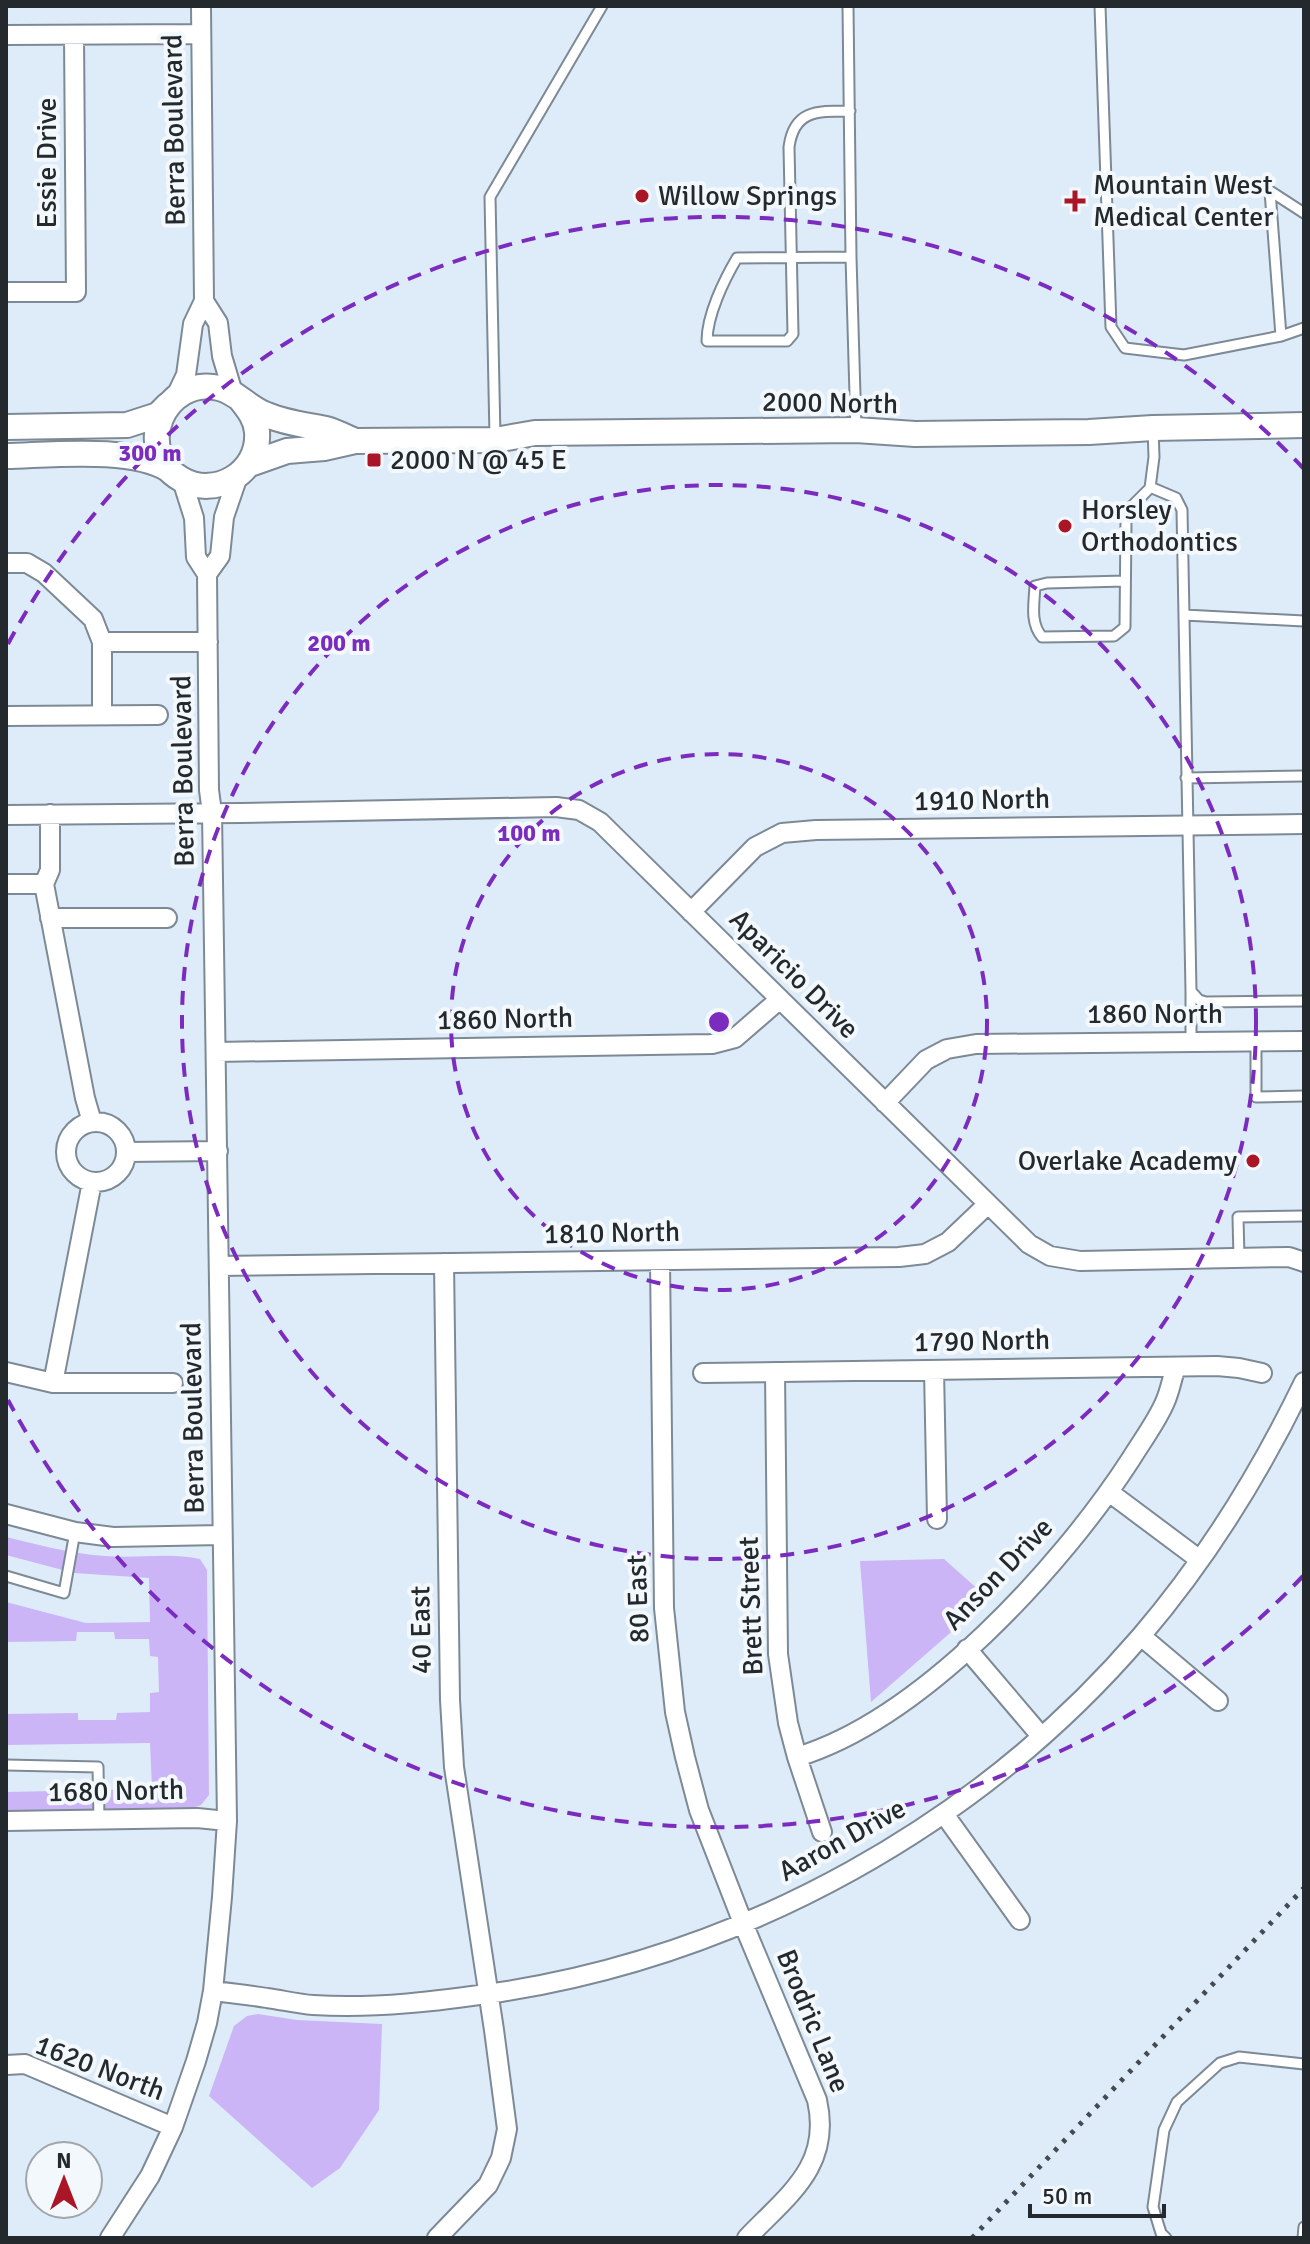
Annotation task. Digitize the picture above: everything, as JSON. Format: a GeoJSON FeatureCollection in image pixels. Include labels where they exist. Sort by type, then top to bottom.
{"type":"FeatureCollection","features":[{"type":"Feature","properties":{"kind":"street","name":"Berra Boulevard"},"geometry":{"type":"LineString","coordinates":[[171,402],[186,375],[193,324],[204,301],[201,6]]}},
{"type":"Feature","properties":{"kind":"street"},"geometry":{"type":"LineString","coordinates":[[6,35],[201,34]]}},
{"type":"Feature","properties":{"kind":"street","name":"Essie Drive"},"geometry":{"type":"LineString","coordinates":[[6,292],[76,292],[74,35]]}},
{"type":"Feature","properties":{"kind":"street","name":"Berra Boulevard"},"geometry":{"type":"LineString","coordinates":[[204,301],[218,323],[222,356],[237,396]]}},
{"type":"Feature","properties":{"kind":"street"},"geometry":{"type":"LineString","coordinates":[[6,427],[127,425],[158,415],[171,402],[197,387],[221,388],[237,396],[252,414],[257,430],[257,447],[244,470],[225,484],[210,487],[196,486],[151,461],[125,455],[6,456]]}},
{"type":"Feature","properties":{"kind":"street","name":"2000 North"},"geometry":{"type":"LineString","coordinates":[[237,396],[263,414],[330,430],[355,441]]}},
{"type":"Feature","properties":{"kind":"street"},"geometry":{"type":"LineString","coordinates":[[171,402],[161,417],[157,445],[162,459],[176,475]]}},
{"type":"Feature","properties":{"kind":"street","name":"2000 North"},"geometry":{"type":"LineString","coordinates":[[244,470],[287,451],[324,448],[355,441],[495,440],[535,433],[856,430],[915,434],[1304,425]]}},
{"type":"Feature","properties":{"kind":"street","name":"Berra Boulevard"},"geometry":{"type":"LineString","coordinates":[[207,574],[220,556],[224,517],[244,470]]}},
{"type":"Feature","properties":{"kind":"street","name":"Berra Boulevard"},"geometry":{"type":"LineString","coordinates":[[110,2238],[150,2176],[173,2127],[207,2023],[213,1991],[227,1821],[207,574],[196,557],[194,518],[176,475]]}},
{"type":"Feature","properties":{"kind":"street"},"geometry":{"type":"LineString","coordinates":[[6,563],[27,563],[44,573],[93,619],[102,642],[102,715]]}},
{"type":"Feature","properties":{"kind":"street"},"geometry":{"type":"LineString","coordinates":[[102,642],[208,642]]}},
{"type":"Feature","properties":{"kind":"street"},"geometry":{"type":"LineString","coordinates":[[6,716],[158,715]]}},
{"type":"Feature","properties":{"kind":"street","name":"Aparicio Drive"},"geometry":{"type":"LineString","coordinates":[[212,813],[556,807],[579,810],[600,822],[1029,1244],[1050,1256],[1080,1261],[1289,1257],[1304,1262]]}},
{"type":"Feature","properties":{"kind":"street"},"geometry":{"type":"LineString","coordinates":[[6,815],[212,813]]}},
{"type":"Feature","properties":{"kind":"street"},"geometry":{"type":"LineString","coordinates":[[50,814],[50,870],[44,884],[92,1122]]}},
{"type":"Feature","properties":{"kind":"street","name":"1910 North"},"geometry":{"type":"LineString","coordinates":[[691,912],[755,847],[782,833],[816,830],[1304,824]]}},
{"type":"Feature","properties":{"kind":"street"},"geometry":{"type":"LineString","coordinates":[[6,884],[44,884]]}},
{"type":"Feature","properties":{"kind":"street"},"geometry":{"type":"LineString","coordinates":[[50,918],[167,918]]}},
{"type":"Feature","properties":{"kind":"street","name":"1860 North"},"geometry":{"type":"LineString","coordinates":[[216,1052],[712,1044],[735,1038],[780,999]]}},
{"type":"Feature","properties":{"kind":"street","name":"1860 North"},"geometry":{"type":"LineString","coordinates":[[885,1103],[926,1060],[947,1049],[976,1044],[1304,1041]]}},
{"type":"Feature","properties":{"kind":"street"},"geometry":{"type":"LineString","coordinates":[[92,1122],[105,1123],[116,1129],[123,1139],[126,1152],[116,1175],[105,1181],[92,1182],[80,1178],[71,1170],[66,1158],[66,1146],[71,1134],[80,1126],[92,1122]]}},
{"type":"Feature","properties":{"kind":"street"},"geometry":{"type":"LineString","coordinates":[[126,1152],[218,1151]]}},
{"type":"Feature","properties":{"kind":"street"},"geometry":{"type":"LineString","coordinates":[[53,1383],[92,1182]]}},
{"type":"Feature","properties":{"kind":"street","name":"1810 North"},"geometry":{"type":"LineString","coordinates":[[219,1266],[899,1257],[925,1254],[948,1242],[988,1204]]}},
{"type":"Feature","properties":{"kind":"street","name":"80 East"},"geometry":{"type":"LineString","coordinates":[[660,1261],[664,1608],[669,1666],[678,1727],[699,1810],[743,1923]]}},
{"type":"Feature","properties":{"kind":"street","name":"40 East"},"geometry":{"type":"LineString","coordinates":[[437,2238],[488,2185],[505,2144],[507,2114],[454,1767],[450,1700],[444,1263]]}},
{"type":"Feature","properties":{"kind":"street","name":"1790 North"},"geometry":{"type":"LineString","coordinates":[[703,1373],[1176,1367],[1239,1368],[1262,1373]]}},
{"type":"Feature","properties":{"kind":"street","name":"Anson Drive"},"geometry":{"type":"LineString","coordinates":[[797,1757],[823,1749],[869,1726],[920,1689],[1015,1603],[1109,1492],[1165,1403],[1176,1367]]}},
{"type":"Feature","properties":{"kind":"street"},"geometry":{"type":"LineString","coordinates":[[934,1370],[937,1519]]}},
{"type":"Feature","properties":{"kind":"street"},"geometry":{"type":"LineString","coordinates":[[6,1372],[53,1383],[173,1383]]}},
{"type":"Feature","properties":{"kind":"street","name":"Brett Street"},"geometry":{"type":"LineString","coordinates":[[775,1372],[778,1654],[797,1757],[822,1832]]}},
{"type":"Feature","properties":{"kind":"street","name":"Aaron Drive"},"geometry":{"type":"LineString","coordinates":[[213,1991],[311,2005],[386,2005],[488,1994],[573,1979],[624,1965],[718,1934],[831,1882],[944,1814],[1041,1736],[1094,1686],[1141,1636],[1200,1560],[1256,1474],[1303,1386]]}},
{"type":"Feature","properties":{"kind":"street"},"geometry":{"type":"LineString","coordinates":[[1109,1492],[1200,1560]]}},
{"type":"Feature","properties":{"kind":"street"},"geometry":{"type":"LineString","coordinates":[[6,1514],[75,1532],[113,1537],[222,1535]]}},
{"type":"Feature","properties":{"kind":"street"},"geometry":{"type":"LineString","coordinates":[[1141,1636],[1218,1701]]}},
{"type":"Feature","properties":{"kind":"street"},"geometry":{"type":"LineString","coordinates":[[967,1649],[1041,1736]]}},
{"type":"Feature","properties":{"kind":"street"},"geometry":{"type":"LineString","coordinates":[[944,1814],[1020,1920]]}},
{"type":"Feature","properties":{"kind":"street","name":"1680 North"},"geometry":{"type":"LineString","coordinates":[[6,1821],[197,1818],[227,1821]]}},
{"type":"Feature","properties":{"kind":"street","name":"Brodric Lane"},"geometry":{"type":"LineString","coordinates":[[743,1923],[817,2100],[821,2117],[820,2141],[806,2175],[747,2238]]}},
{"type":"Feature","properties":{"kind":"street","name":"1620 North"},"geometry":{"type":"LineString","coordinates":[[6,2065],[25,2064],[173,2127]]}},
{"type":"Feature","properties":{"kind":"lane"},"geometry":{"type":"LineString","coordinates":[[495,440],[490,197],[602,6]]}},
{"type":"Feature","properties":{"kind":"lane"},"geometry":{"type":"LineString","coordinates":[[848,6],[856,430]]}},
{"type":"Feature","properties":{"kind":"lane"},"geometry":{"type":"LineString","coordinates":[[1100,6],[1111,327],[1125,348],[1184,355],[1281,336],[1304,328]]}},
{"type":"Feature","properties":{"kind":"lane"},"geometry":{"type":"LineString","coordinates":[[850,111],[823,111],[804,116],[791,130],[789,147],[792,258],[793,334],[787,341],[707,341],[707,327],[728,272],[737,258],[792,258],[851,257]]}},
{"type":"Feature","properties":{"kind":"lane"},"geometry":{"type":"LineString","coordinates":[[1281,336],[1270,191],[1304,213]]}},
{"type":"Feature","properties":{"kind":"lane"},"geometry":{"type":"LineString","coordinates":[[1125,581],[1035,586],[1035,629],[1042,637],[1114,636],[1125,627],[1126,522],[1130,508],[1150,487],[1154,457],[1153,428]]}},
{"type":"Feature","properties":{"kind":"lane"},"geometry":{"type":"LineString","coordinates":[[1150,487],[1176,498],[1182,510],[1191,1042]]}},
{"type":"Feature","properties":{"kind":"lane"},"geometry":{"type":"LineString","coordinates":[[1184,615],[1304,621]]}},
{"type":"Feature","properties":{"kind":"lane"},"geometry":{"type":"LineString","coordinates":[[1186,778],[1304,776]]}},
{"type":"Feature","properties":{"kind":"lane"},"geometry":{"type":"LineString","coordinates":[[1191,991],[1199,1000],[1206,1002],[1304,1001]]}},
{"type":"Feature","properties":{"kind":"lane"},"geometry":{"type":"LineString","coordinates":[[1256,1041],[1256,1097],[1304,1096]]}},
{"type":"Feature","properties":{"kind":"lane"},"geometry":{"type":"LineString","coordinates":[[1239,1258],[1238,1217],[1304,1216]]}},
{"type":"Feature","properties":{"kind":"lane"},"geometry":{"type":"LineString","coordinates":[[6,1576],[64,1593],[75,1532]]}},
{"type":"Feature","properties":{"kind":"lane"},"geometry":{"type":"LineString","coordinates":[[6,1765],[98,1767],[99,1819]]}},
{"type":"Feature","properties":{"kind":"lane"},"geometry":{"type":"LineString","coordinates":[[1166,2238],[1161,2233],[1153,2207],[1164,2130],[1177,2102],[1220,2063],[1239,2057],[1304,2064]]}},
{"type":"Feature","properties":{"kind":"lane"},"geometry":{"type":"LineString","coordinates":[[1303,2238],[1304,2227]]}},
{"type":"Feature","properties":{"kind":"shaded area"},"geometry":{"type":"Polygon","coordinates":[[[6,1537],[93,1555],[200,1559],[207,1570],[209,1795],[201,1805],[189,1809],[6,1811],[6,1792],[152,1789],[150,1743],[6,1745],[6,1714],[78,1713],[78,1720],[116,1720],[117,1713],[150,1712],[150,1693],[159,1692],[158,1657],[150,1656],[149,1639],[115,1639],[114,1632],[77,1632],[76,1641],[6,1642],[6,1602],[86,1623],[150,1622],[149,1578],[74,1573],[6,1555],[6,1537]]]}},
{"type":"Feature","properties":{"kind":"shaded area"},"geometry":{"type":"Polygon","coordinates":[[[944,1559],[989,1599],[871,1702],[860,1561],[944,1559]]]}},
{"type":"Feature","properties":{"kind":"shaded area"},"geometry":{"type":"Polygon","coordinates":[[[258,2014],[297,2020],[382,2024],[379,2110],[340,2168],[312,2188],[209,2096],[234,2026],[247,2016],[258,2014]]]}},
{"type":"Feature","properties":{"kind":"railway"},"geometry":{"type":"LineString","coordinates":[[972,2238],[1304,1888]]}},
{"type":"Feature","properties":{"kind":"place","name":"Willow Springs"},"geometry":{"type":"Point","coordinates":[642,196]}},
{"type":"Feature","properties":{"kind":"place","name":"Mountain West Medical Center"},"geometry":{"type":"Point","coordinates":[1075,201]}},
{"type":"Feature","properties":{"kind":"place","name":"2000 N @ 45 E"},"geometry":{"type":"Point","coordinates":[374,460]}},
{"type":"Feature","properties":{"kind":"place","name":"Horsley Orthodontics"},"geometry":{"type":"Point","coordinates":[1065,526]}},
{"type":"Feature","properties":{"kind":"place","name":"Overlake Academy"},"geometry":{"type":"Point","coordinates":[1253,1161]}}]}
